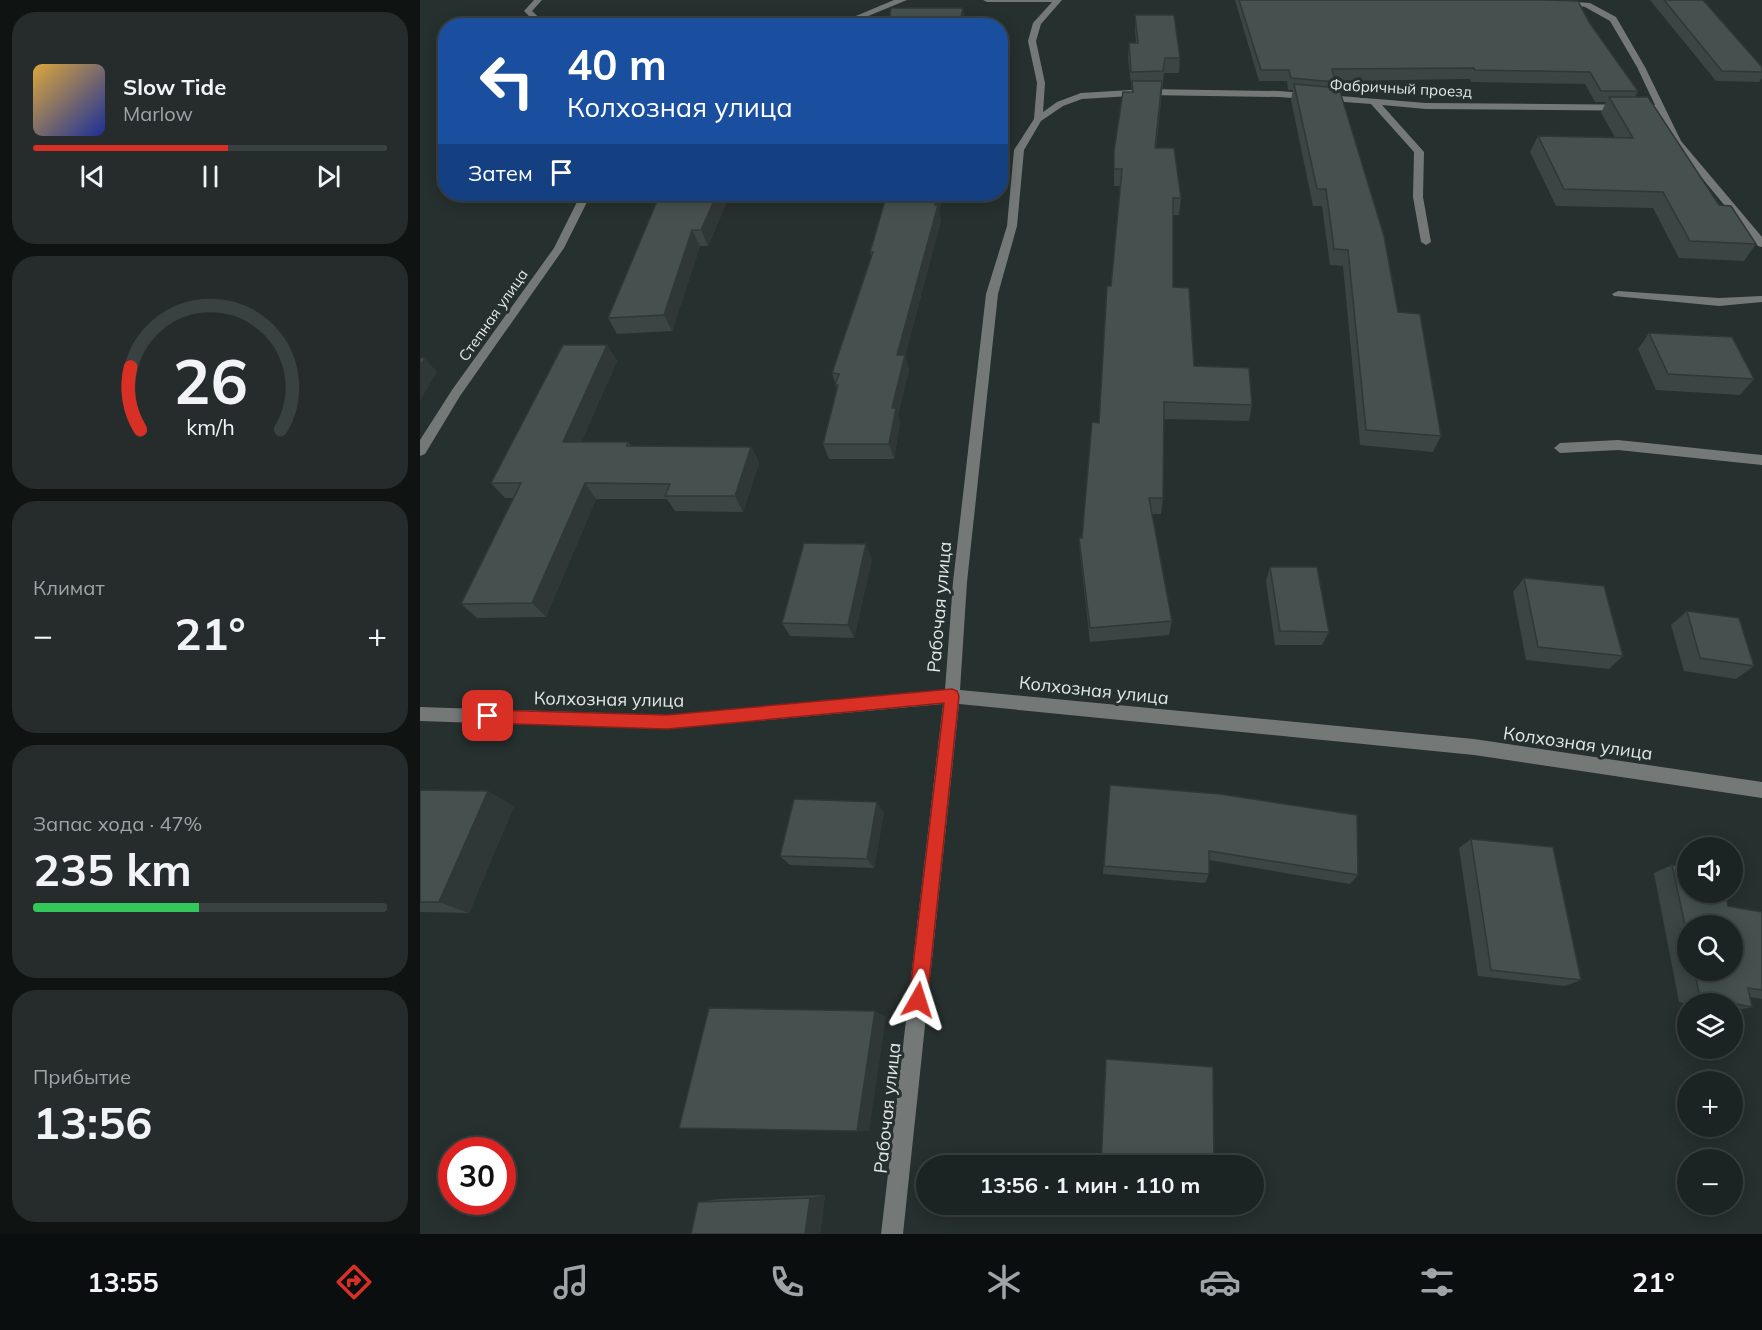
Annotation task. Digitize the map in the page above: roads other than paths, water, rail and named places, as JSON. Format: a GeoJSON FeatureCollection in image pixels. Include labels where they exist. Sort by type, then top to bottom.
{"type":"FeatureCollection","features":[{"type":"Feature","properties":{"kind":"street"},"geometry":{"type":"LineString","coordinates":[[535,18],[528,11],[538,0]]}},
{"type":"Feature","properties":{"kind":"street"},"geometry":{"type":"LineString","coordinates":[[855,18],[887,4],[903,0]]}},
{"type":"Feature","properties":{"kind":"street"},"geometry":{"type":"LineString","coordinates":[[987,0],[1052,0]]}},
{"type":"Feature","properties":{"kind":"street","name":"Рабочая улица"},"geometry":{"type":"LineString","coordinates":[[892,1234],[952,696],[960,582],[992,294],[1012,226],[1019,150],[1038,119],[1041,83],[1032,41],[1037,23],[1058,0]]}},
{"type":"Feature","properties":{"kind":"street"},"geometry":{"type":"LineString","coordinates":[[1555,0],[1587,5],[1613,19],[1641,67],[1677,142],[1762,244]]}},
{"type":"Feature","properties":{"kind":"street","name":"Фабричный проезд"},"geometry":{"type":"LineString","coordinates":[[1038,119],[1060,104],[1081,96],[1147,93],[1280,94],[1426,106],[1660,108]]}},
{"type":"Feature","properties":{"kind":"street"},"geometry":{"type":"LineString","coordinates":[[1374,102],[1419,152],[1418,197],[1426,242]]}},
{"type":"Feature","properties":{"kind":"street","name":"Степная улица"},"geometry":{"type":"LineString","coordinates":[[420,451],[456,393],[559,248],[582,201]]}},
{"type":"Feature","properties":{"kind":"street"},"geometry":{"type":"LineString","coordinates":[[1618,294],[1719,302],[1762,299]]}},
{"type":"Feature","properties":{"kind":"street"},"geometry":{"type":"LineString","coordinates":[[1560,448],[1618,445],[1762,460]]}},
{"type":"Feature","properties":{"kind":"street","name":"Колхозная улица"},"geometry":{"type":"LineString","coordinates":[[420,714],[667,722],[952,696],[1474,747],[1762,790]]}}]}
